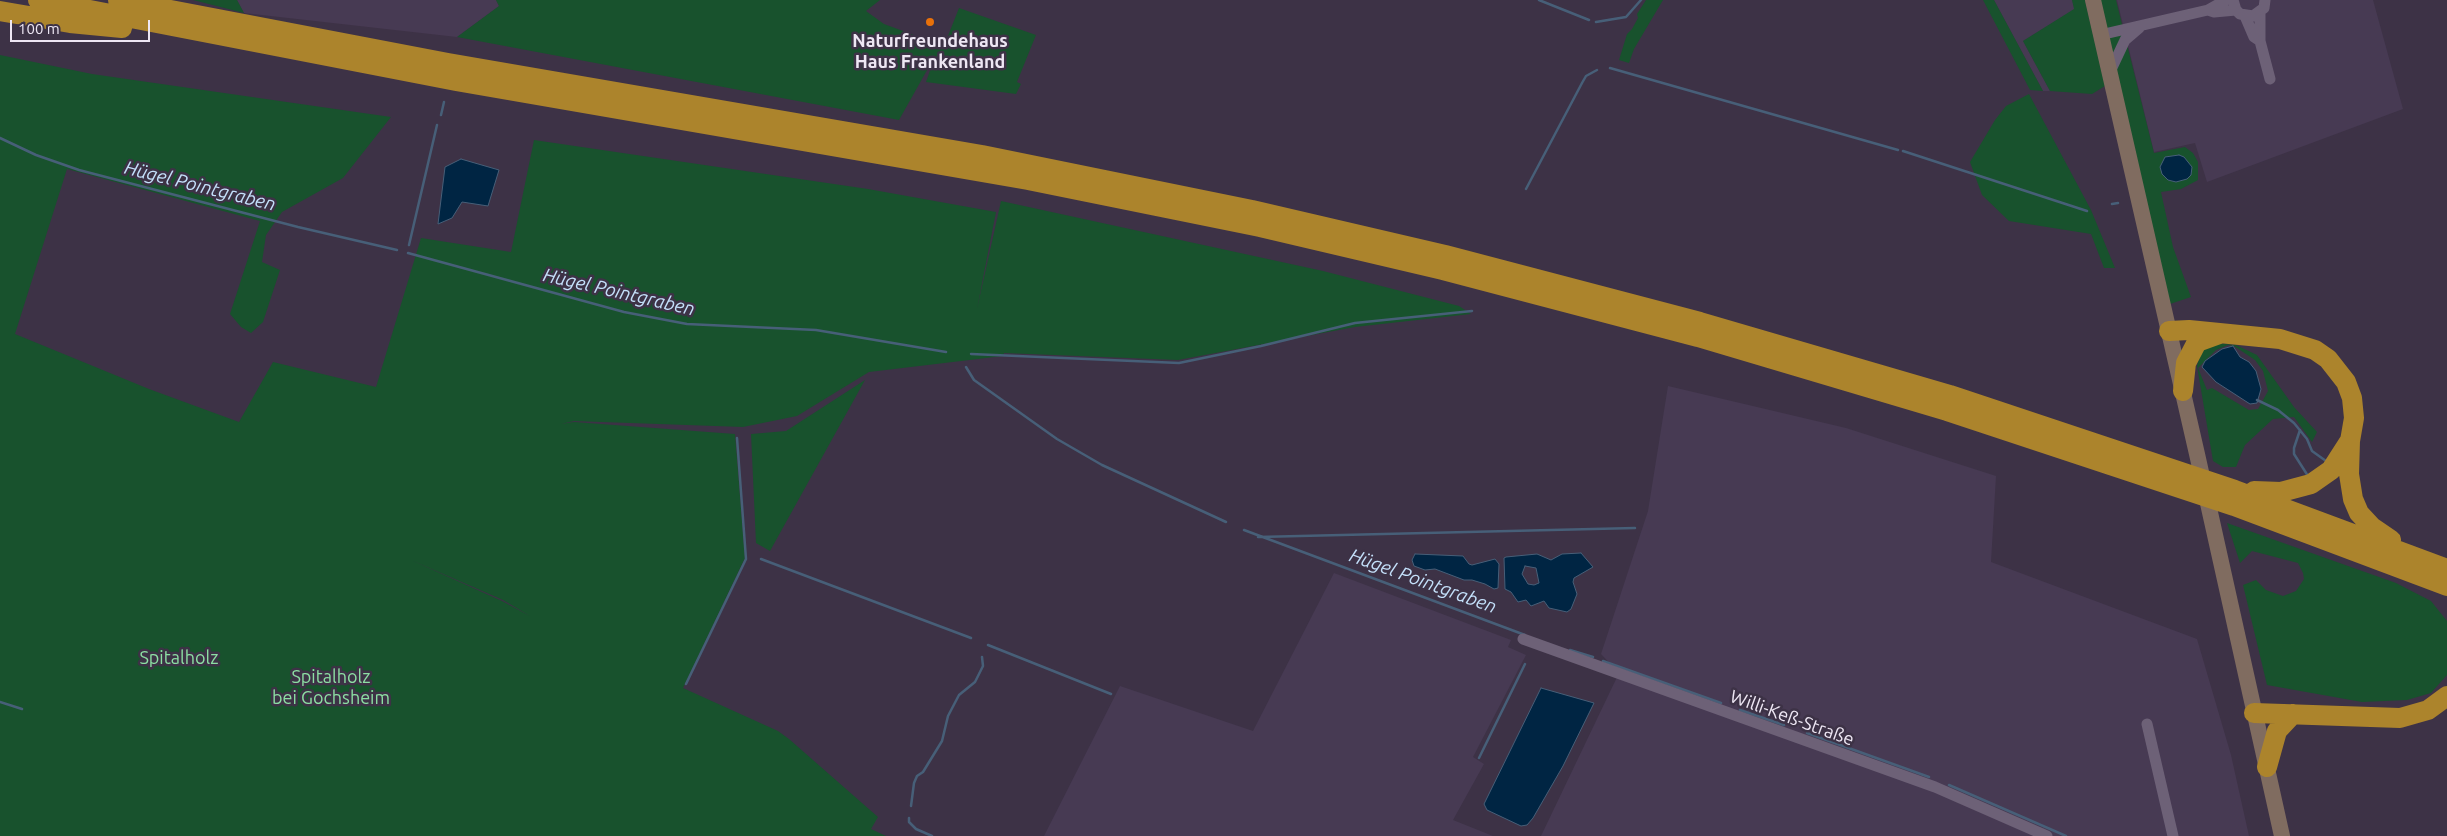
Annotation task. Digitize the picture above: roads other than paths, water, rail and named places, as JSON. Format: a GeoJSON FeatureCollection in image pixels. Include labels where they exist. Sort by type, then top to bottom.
{"type":"FeatureCollection","features":[{"type":"Feature","properties":{"kind":"highway"},"geometry":{"type":"LineString","coordinates":[[38,0],[466,82],[1028,180],[1337,245],[1443,270],[1707,340],[2160,472]]}},
{"type":"Feature","properties":{"kind":"highway"},"geometry":{"type":"LineString","coordinates":[[118,0],[458,65],[982,155],[1158,190],[1454,257],[1700,322],[1950,395],[2232,498],[2447,569]]}},
{"type":"Feature","properties":{"kind":"highway"},"geometry":{"type":"LineString","coordinates":[[0,11],[100,26],[149,31],[204,32]]}},
{"type":"Feature","properties":{"kind":"highway"},"geometry":{"type":"LineString","coordinates":[[2169,331],[2189,330],[2298,343],[2328,359],[2346,382],[2352,398],[2354,418],[2350,441],[2349,487],[2359,513],[2372,527],[2427,561]]}},
{"type":"Feature","properties":{"kind":"highway"},"geometry":{"type":"LineString","coordinates":[[2183,390],[2186,363],[2197,342],[2221,333]]}},
{"type":"Feature","properties":{"kind":"highway"},"geometry":{"type":"LineString","coordinates":[[2232,498],[2281,492],[2312,484],[2331,470],[2350,441]]}},
{"type":"Feature","properties":{"kind":"highway"},"geometry":{"type":"LineString","coordinates":[[2232,498],[2447,586]]}},
{"type":"Feature","properties":{"kind":"highway"},"geometry":{"type":"LineString","coordinates":[[2404,570],[2447,602]]}},
{"type":"Feature","properties":{"kind":"highway"},"geometry":{"type":"LineString","coordinates":[[2254,713],[2400,718],[2428,710],[2447,696]]}},
{"type":"Feature","properties":{"kind":"highway"},"geometry":{"type":"LineString","coordinates":[[2267,767],[2277,731],[2293,714]]}},
{"type":"Feature","properties":{"kind":"main road"},"geometry":{"type":"LineString","coordinates":[[2093,0],[2183,390],[2282,836]]}},
{"type":"Feature","properties":{"kind":"street"},"geometry":{"type":"LineString","coordinates":[[2100,35],[2208,10],[2226,0]]}},
{"type":"Feature","properties":{"kind":"street"},"geometry":{"type":"LineString","coordinates":[[2265,0],[2260,13],[2260,42],[2270,79]]}},
{"type":"Feature","properties":{"kind":"street"},"geometry":{"type":"LineString","coordinates":[[2208,10],[2214,12],[2238,9],[2253,16],[2260,13]]}},
{"type":"Feature","properties":{"kind":"street"},"geometry":{"type":"LineString","coordinates":[[2238,9],[2254,37],[2260,42]]}},
{"type":"Feature","properties":{"kind":"street"},"geometry":{"type":"LineString","coordinates":[[2109,74],[2125,40],[2139,27]]}},
{"type":"Feature","properties":{"kind":"street","name":"Willi-Keß-Straße"},"geometry":{"type":"LineString","coordinates":[[1523,639],[1935,787],[2047,836]]}},
{"type":"Feature","properties":{"kind":"street"},"geometry":{"type":"LineString","coordinates":[[2148,724],[2173,836]]}},
{"type":"Feature","properties":{"kind":"water"},"geometry":{"type":"Polygon","coordinates":[[[2179,155],[2184,157],[2192,167],[2191,175],[2187,179],[2176,182],[2168,180],[2162,174],[2160,167],[2165,157],[2179,155]]]}},
{"type":"Feature","properties":{"kind":"water"},"geometry":{"type":"Polygon","coordinates":[[[461,159],[499,170],[488,206],[462,202],[452,218],[438,224],[445,167],[461,159]]]}},
{"type":"Feature","properties":{"kind":"water"},"geometry":{"type":"Polygon","coordinates":[[[2233,346],[2240,357],[2249,362],[2256,371],[2261,389],[2257,403],[2250,404],[2216,382],[2202,367],[2205,361],[2222,349],[2233,346]]]}},
{"type":"Feature","properties":{"kind":"water"},"geometry":{"type":"Polygon","coordinates":[[[1581,553],[1593,567],[1574,578],[1573,582],[1577,594],[1571,609],[1567,612],[1549,608],[1544,601],[1531,606],[1526,600],[1518,602],[1511,592],[1505,589],[1504,558],[1537,554],[1551,560],[1562,554],[1581,553]],[[1525,566],[1522,574],[1528,584],[1534,585],[1539,583],[1536,568],[1525,566]]]}},
{"type":"Feature","properties":{"kind":"water"},"geometry":{"type":"Polygon","coordinates":[[[1415,554],[1463,556],[1472,565],[1495,559],[1499,564],[1498,588],[1494,589],[1472,580],[1464,580],[1435,569],[1425,570],[1414,566],[1412,560],[1415,554]]]}},
{"type":"Feature","properties":{"kind":"water"},"geometry":{"type":"Polygon","coordinates":[[[1541,688],[1594,703],[1563,766],[1533,818],[1527,825],[1521,826],[1487,810],[1484,804],[1541,688]]]}},
{"type":"Feature","properties":{"kind":"waterway"},"geometry":{"type":"LineString","coordinates":[[1539,0],[1589,20]]}},
{"type":"Feature","properties":{"kind":"waterway"},"geometry":{"type":"LineString","coordinates":[[1596,22],[1626,17],[1641,0]]}},
{"type":"Feature","properties":{"kind":"waterway"},"geometry":{"type":"LineString","coordinates":[[1610,68],[1898,150]]}},
{"type":"Feature","properties":{"kind":"waterway"},"geometry":{"type":"LineString","coordinates":[[1526,189],[1586,76],[1597,70]]}},
{"type":"Feature","properties":{"kind":"waterway"},"geometry":{"type":"LineString","coordinates":[[441,115],[444,102]]}},
{"type":"Feature","properties":{"kind":"waterway"},"geometry":{"type":"LineString","coordinates":[[409,245],[437,125]]}},
{"type":"Feature","properties":{"kind":"waterway","name":"Hügel Pointgraben"},"geometry":{"type":"LineString","coordinates":[[0,138],[36,155],[79,170],[298,227],[397,250]]}},
{"type":"Feature","properties":{"kind":"waterway"},"geometry":{"type":"LineString","coordinates":[[1903,151],[2087,211]]}},
{"type":"Feature","properties":{"kind":"waterway"},"geometry":{"type":"LineString","coordinates":[[2112,204],[2118,203]]}},
{"type":"Feature","properties":{"kind":"waterway","name":"Hügel Pointgraben"},"geometry":{"type":"LineString","coordinates":[[408,253],[624,312],[687,324],[816,330],[946,352]]}},
{"type":"Feature","properties":{"kind":"waterway"},"geometry":{"type":"LineString","coordinates":[[971,354],[1179,363],[1261,346],[1355,323],[1472,311]]}},
{"type":"Feature","properties":{"kind":"waterway","name":"Hügel Pointgraben"},"geometry":{"type":"LineString","coordinates":[[966,367],[974,380],[1057,439],[1102,465],[1226,522]]}},
{"type":"Feature","properties":{"kind":"waterway"},"geometry":{"type":"LineString","coordinates":[[2257,400],[2278,410],[2294,423],[2307,439],[2312,451],[2326,461]]}},
{"type":"Feature","properties":{"kind":"waterway"},"geometry":{"type":"LineString","coordinates":[[2300,430],[2294,454],[2308,476]]}},
{"type":"Feature","properties":{"kind":"waterway"},"geometry":{"type":"LineString","coordinates":[[686,684],[746,559],[737,438]]}},
{"type":"Feature","properties":{"kind":"waterway"},"geometry":{"type":"LineString","coordinates":[[1258,537],[1635,528]]}},
{"type":"Feature","properties":{"kind":"waterway","name":"Hügel Pointgraben"},"geometry":{"type":"LineString","coordinates":[[1244,530],[1525,635]]}},
{"type":"Feature","properties":{"kind":"waterway"},"geometry":{"type":"LineString","coordinates":[[761,559],[971,638]]}},
{"type":"Feature","properties":{"kind":"waterway"},"geometry":{"type":"LineString","coordinates":[[988,645],[1111,694]]}},
{"type":"Feature","properties":{"kind":"waterway","name":"Hügel Pointgraben"},"geometry":{"type":"LineString","coordinates":[[1570,650],[1593,657]]}},
{"type":"Feature","properties":{"kind":"waterway"},"geometry":{"type":"LineString","coordinates":[[911,806],[914,783],[917,776],[923,772],[942,741],[948,716],[959,695],[975,682],[983,666],[982,657]]}},
{"type":"Feature","properties":{"kind":"waterway","name":"Hügel Pointgraben"},"geometry":{"type":"LineString","coordinates":[[1603,661],[1721,703]]}},
{"type":"Feature","properties":{"kind":"waterway"},"geometry":{"type":"LineString","coordinates":[[1479,758],[1525,664]]}},
{"type":"Feature","properties":{"kind":"waterway"},"geometry":{"type":"LineString","coordinates":[[0,702],[22,709]]}},
{"type":"Feature","properties":{"kind":"waterway","name":"Hügel Pointgraben"},"geometry":{"type":"LineString","coordinates":[[1740,710],[1784,725]]}},
{"type":"Feature","properties":{"kind":"waterway","name":"Hügel Pointgraben"},"geometry":{"type":"LineString","coordinates":[[1807,733],[1929,777]]}},
{"type":"Feature","properties":{"kind":"waterway","name":"Hügel Pointgraben"},"geometry":{"type":"LineString","coordinates":[[1949,785],[2066,836]]}},
{"type":"Feature","properties":{"kind":"waterway"},"geometry":{"type":"LineString","coordinates":[[909,818],[909,822],[916,829],[932,836]]}},
{"type":"Feature","properties":{"kind":"place","name":"Naturfreundehaus Haus Frankenland"},"geometry":{"type":"Point","coordinates":[930,22]}},
{"type":"Feature","properties":{"kind":"park label","name":"Spitalholz"},"geometry":{"type":"Point","coordinates":[179,658]}},
{"type":"Feature","properties":{"kind":"park label","name":"Spitalholz bei Gochsheim"},"geometry":{"type":"Point","coordinates":[331,688]}}]}
